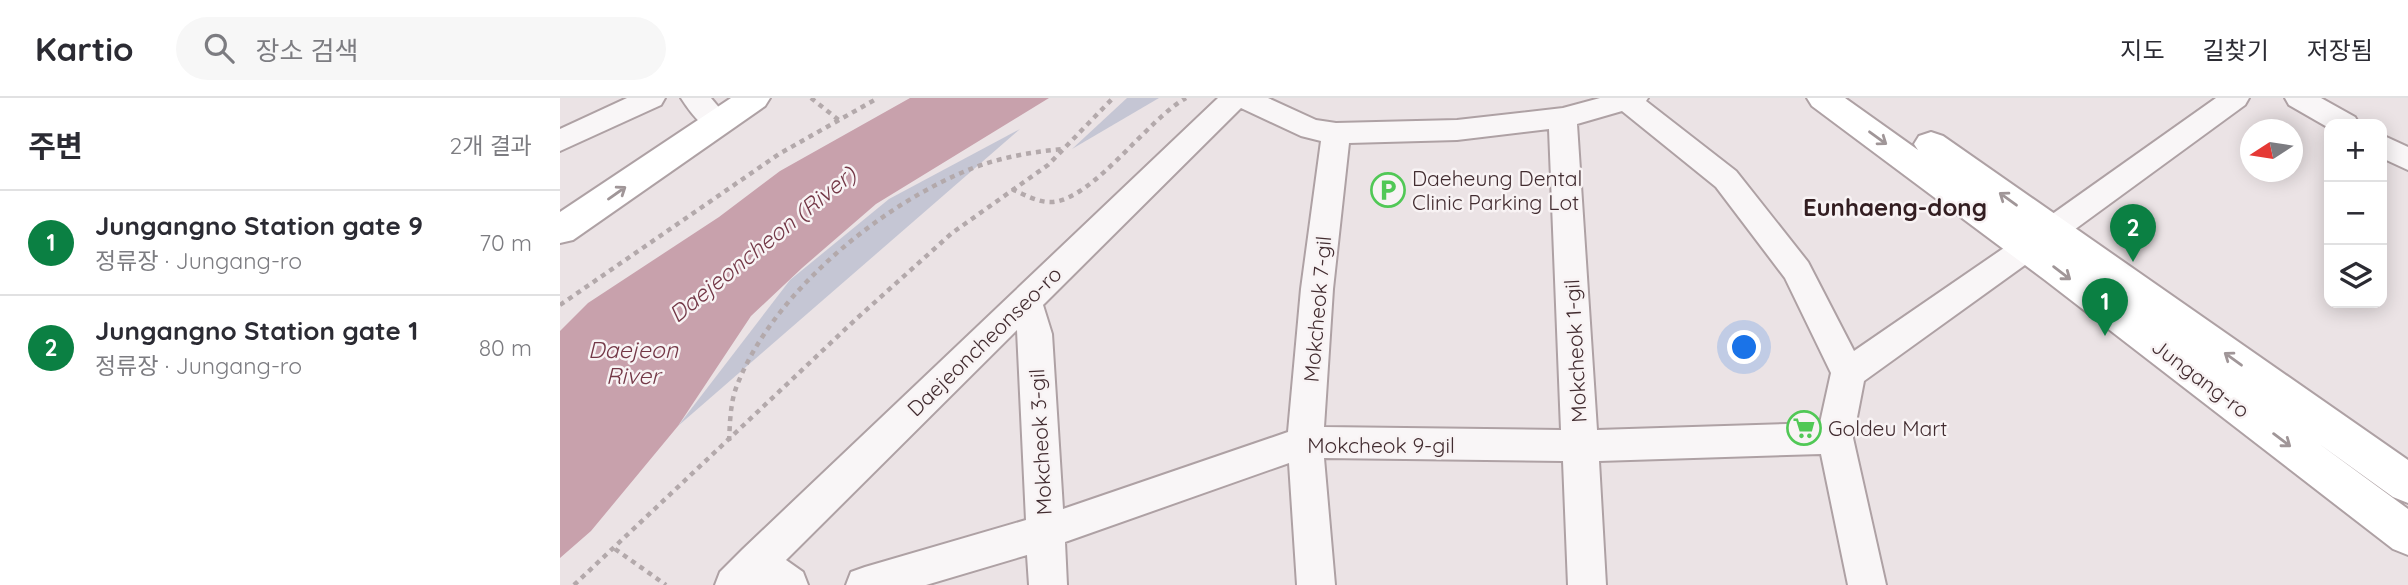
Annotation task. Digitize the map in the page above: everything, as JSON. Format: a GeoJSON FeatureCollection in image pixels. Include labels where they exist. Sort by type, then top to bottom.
{"type":"FeatureCollection","features":[{"type":"Feature","properties":{"kind":"main road"},"geometry":{"type":"LineString","coordinates":[[560,230],[754,98]]}},
{"type":"Feature","properties":{"kind":"main road","name":"Jungang-ro"},"geometry":{"type":"LineString","coordinates":[[1823,98],[2408,484]]}},
{"type":"Feature","properties":{"kind":"main road","name":"Jungang-ro"},"geometry":{"type":"LineString","coordinates":[[1867,98],[2408,535]]}},
{"type":"Feature","properties":{"kind":"street"},"geometry":{"type":"LineString","coordinates":[[560,141],[651,98]]}},
{"type":"Feature","properties":{"kind":"street"},"geometry":{"type":"LineString","coordinates":[[695,98],[718,123]]}},
{"type":"Feature","properties":{"kind":"street","name":"Daejeoncheonseo-ro"},"geometry":{"type":"LineString","coordinates":[[745,573],[1236,98]]}},
{"type":"Feature","properties":{"kind":"street"},"geometry":{"type":"LineString","coordinates":[[1243,98],[1311,129],[1336,133],[1457,130],[1563,118],[1628,99],[1726,179],[1797,271],[1848,373],[1835,438],[1867,585]]}},
{"type":"Feature","properties":{"kind":"street"},"geometry":{"type":"LineString","coordinates":[[1848,373],[2040,239],[2234,98]]}},
{"type":"Feature","properties":{"kind":"street"},"geometry":{"type":"LineString","coordinates":[[2299,98],[2336,119]]}},
{"type":"Feature","properties":{"kind":"street","name":"Mokcheok 1-gil"},"geometry":{"type":"LineString","coordinates":[[1563,118],[1587,585]]}},
{"type":"Feature","properties":{"kind":"street","name":"Mokcheok 7-gil"},"geometry":{"type":"LineString","coordinates":[[1316,585],[1305,442],[1317,289],[1336,133]]}},
{"type":"Feature","properties":{"kind":"street"},"geometry":{"type":"LineString","coordinates":[[2387,148],[2408,160]]}},
{"type":"Feature","properties":{"kind":"street","name":"Mokcheok 3-gil"},"geometry":{"type":"LineString","coordinates":[[1026,301],[1035,334],[1048,585]]}},
{"type":"Feature","properties":{"kind":"street","name":"Mokcheok 9-gil"},"geometry":{"type":"LineString","coordinates":[[865,585],[1045,532],[1305,442],[1580,446],[1835,438]]}},
{"type":"Feature","properties":{"kind":"street"},"geometry":{"type":"LineString","coordinates":[[745,573],[789,585]]}},
{"type":"Feature","properties":{"kind":"path"},"geometry":{"type":"LineString","coordinates":[[811,98],[840,121]]}},
{"type":"Feature","properties":{"kind":"path"},"geometry":{"type":"LineString","coordinates":[[560,305],[779,154],[878,98]]}},
{"type":"Feature","properties":{"kind":"path"},"geometry":{"type":"LineString","coordinates":[[574,585],[884,294],[952,233],[1048,164],[1113,98]]}},
{"type":"Feature","properties":{"kind":"path"},"geometry":{"type":"LineString","coordinates":[[1011,189],[1043,201],[1058,202],[1083,187],[1170,107],[1186,98]]}},
{"type":"Feature","properties":{"kind":"path"},"geometry":{"type":"LineString","coordinates":[[729,441],[736,389],[750,358],[799,293],[839,253],[878,221],[926,190],[961,173],[1018,153],[1063,149]]}},
{"type":"Feature","properties":{"kind":"path"},"geometry":{"type":"LineString","coordinates":[[615,549],[666,585]]}},
{"type":"Feature","properties":{"kind":"shaded area"},"geometry":{"type":"Polygon","coordinates":[[[1127,98],[1159,98],[1072,149],[1127,98]]]}},
{"type":"Feature","properties":{"kind":"shaded area"},"geometry":{"type":"Polygon","coordinates":[[[1020,129],[678,426],[790,280],[889,199],[1020,129]]]}},
{"type":"Feature","properties":{"kind":"water","name":"Daejeon River"},"geometry":{"type":"Polygon","coordinates":[[[910,98],[1049,98],[876,204],[802,268],[751,316],[678,426],[591,531],[560,558],[560,331],[588,303],[719,217],[780,171],[910,98]]]}},
{"type":"Feature","properties":{"kind":"place","name":"Daeheung Dental Clinic Parking Lot"},"geometry":{"type":"Point","coordinates":[1388,190]}},
{"type":"Feature","properties":{"kind":"place","name":"Jungangno Station gate 1"},"geometry":{"type":"Point","coordinates":[2133,262]}},
{"type":"Feature","properties":{"kind":"place","name":"Jungangno Station gate 9"},"geometry":{"type":"Point","coordinates":[2105,336]}},
{"type":"Feature","properties":{"kind":"place","name":"Goldeu Mart"},"geometry":{"type":"Point","coordinates":[1804,428]}},
{"type":"Feature","properties":{"kind":"district","name":"Eunhaeng-dong"},"geometry":{"type":"Point","coordinates":[1895,207]}},
{"type":"Feature","properties":{"kind":"water label","name":"Daejeoncheon (River)"},"geometry":{"type":"Point","coordinates":[762,244]}}]}
